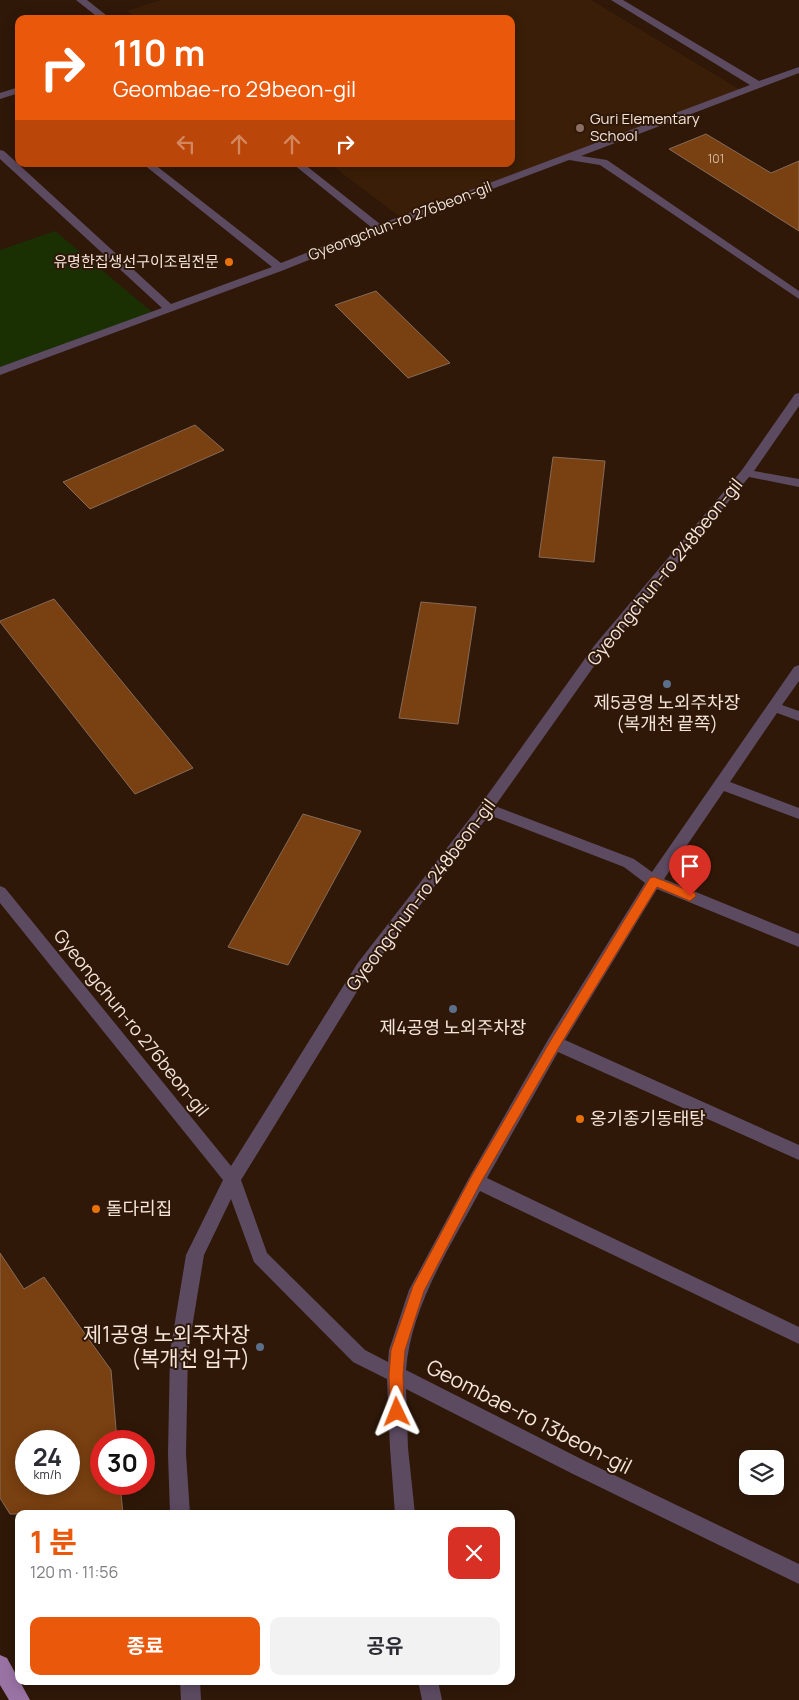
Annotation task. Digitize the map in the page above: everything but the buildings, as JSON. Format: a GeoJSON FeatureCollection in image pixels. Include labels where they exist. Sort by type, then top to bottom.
{"type":"FeatureCollection","features":[{"type":"Feature","properties":{"kind":"main road"},"geometry":{"type":"LineString","coordinates":[[0,1665],[20,1700]]}},
{"type":"Feature","properties":{"kind":"street"},"geometry":{"type":"LineString","coordinates":[[81,0],[101,15]]}},
{"type":"Feature","properties":{"kind":"street"},"geometry":{"type":"LineString","coordinates":[[616,0],[758,85]]}},
{"type":"Feature","properties":{"kind":"street","name":"Gyeongchun-ro 276beon-gil"},"geometry":{"type":"LineString","coordinates":[[0,371],[280,268],[379,228],[799,70]]}},
{"type":"Feature","properties":{"kind":"street"},"geometry":{"type":"LineString","coordinates":[[0,96],[15,91]]}},
{"type":"Feature","properties":{"kind":"street"},"geometry":{"type":"LineString","coordinates":[[0,153],[15,167]]}},
{"type":"Feature","properties":{"kind":"street"},"geometry":{"type":"LineString","coordinates":[[570,157],[603,162],[799,296]]}},
{"type":"Feature","properties":{"kind":"street"},"geometry":{"type":"LineString","coordinates":[[15,167],[169,308]]}},
{"type":"Feature","properties":{"kind":"street"},"geometry":{"type":"LineString","coordinates":[[152,167],[280,268]]}},
{"type":"Feature","properties":{"kind":"street"},"geometry":{"type":"LineString","coordinates":[[302,167],[379,228]]}},
{"type":"Feature","properties":{"kind":"street","name":"Gyeongchun-ro 248beon-gil"},"geometry":{"type":"LineString","coordinates":[[180,1510],[177,1454],[178,1352],[195,1255],[232,1179],[363,968],[486,808],[599,649],[746,472],[799,397]]}},
{"type":"Feature","properties":{"kind":"street"},"geometry":{"type":"LineString","coordinates":[[746,472],[799,483]]}},
{"type":"Feature","properties":{"kind":"street"},"geometry":{"type":"LineString","coordinates":[[405,1510],[399,1448],[396,1375],[398,1350],[418,1290],[476,1180],[555,1043],[654,882],[799,670]]}},
{"type":"Feature","properties":{"kind":"street"},"geometry":{"type":"LineString","coordinates":[[774,707],[799,716]]}},
{"type":"Feature","properties":{"kind":"street"},"geometry":{"type":"LineString","coordinates":[[721,784],[799,814]]}},
{"type":"Feature","properties":{"kind":"street"},"geometry":{"type":"LineString","coordinates":[[486,808],[629,863],[654,882],[799,941]]}},
{"type":"Feature","properties":{"kind":"street","name":"Gyeongchun-ro 276beon-gil"},"geometry":{"type":"LineString","coordinates":[[0,892],[232,1179]]}},
{"type":"Feature","properties":{"kind":"street"},"geometry":{"type":"LineString","coordinates":[[555,1043],[799,1153]]}},
{"type":"Feature","properties":{"kind":"street","name":"Geombae-ro 13beon-gil"},"geometry":{"type":"LineString","coordinates":[[232,1179],[260,1257],[359,1356],[578,1467],[799,1574]]}},
{"type":"Feature","properties":{"kind":"street"},"geometry":{"type":"LineString","coordinates":[[476,1180],[799,1336]]}},
{"type":"Feature","properties":{"kind":"street"},"geometry":{"type":"LineString","coordinates":[[190,1685],[191,1700]]}},
{"type":"Feature","properties":{"kind":"street"},"geometry":{"type":"LineString","coordinates":[[429,1685],[432,1700]]}},
{"type":"Feature","properties":{"kind":"shaded area","name":"Guri Elementary School"},"geometry":{"type":"Polygon","coordinates":[[[161,0],[591,0],[744,92],[404,220],[334,167],[515,167],[515,15],[132,15],[127,11],[161,0]]]}},
{"type":"Feature","properties":{"kind":"green space"},"geometry":{"type":"Polygon","coordinates":[[[55,231],[152,312],[0,373],[0,250],[55,231]]]}},
{"type":"Feature","properties":{"kind":"place","name":"Guri Elementary School"},"geometry":{"type":"Point","coordinates":[580,128]}},
{"type":"Feature","properties":{"kind":"place","name":"유명한집생선구이조림전문"},"geometry":{"type":"Point","coordinates":[229,262]}},
{"type":"Feature","properties":{"kind":"place","name":"제5공영 노외주차장 (복개천 끝쪽)"},"geometry":{"type":"Point","coordinates":[667,684]}},
{"type":"Feature","properties":{"kind":"place","name":"제4공영 노외주차장"},"geometry":{"type":"Point","coordinates":[453,1009]}},
{"type":"Feature","properties":{"kind":"place","name":"옹기종기동태탕"},"geometry":{"type":"Point","coordinates":[580,1119]}},
{"type":"Feature","properties":{"kind":"place","name":"돌다리집"},"geometry":{"type":"Point","coordinates":[96,1209]}},
{"type":"Feature","properties":{"kind":"place","name":"제1공영 노외주차장 (복개천 입구)"},"geometry":{"type":"Point","coordinates":[260,1347]}},
{"type":"Feature","properties":{"kind":"route"},"geometry":{"type":"LineString","coordinates":[[397,1412],[396,1375],[398,1350],[418,1290],[476,1180],[555,1043],[654,882],[690,896]]}}]}
